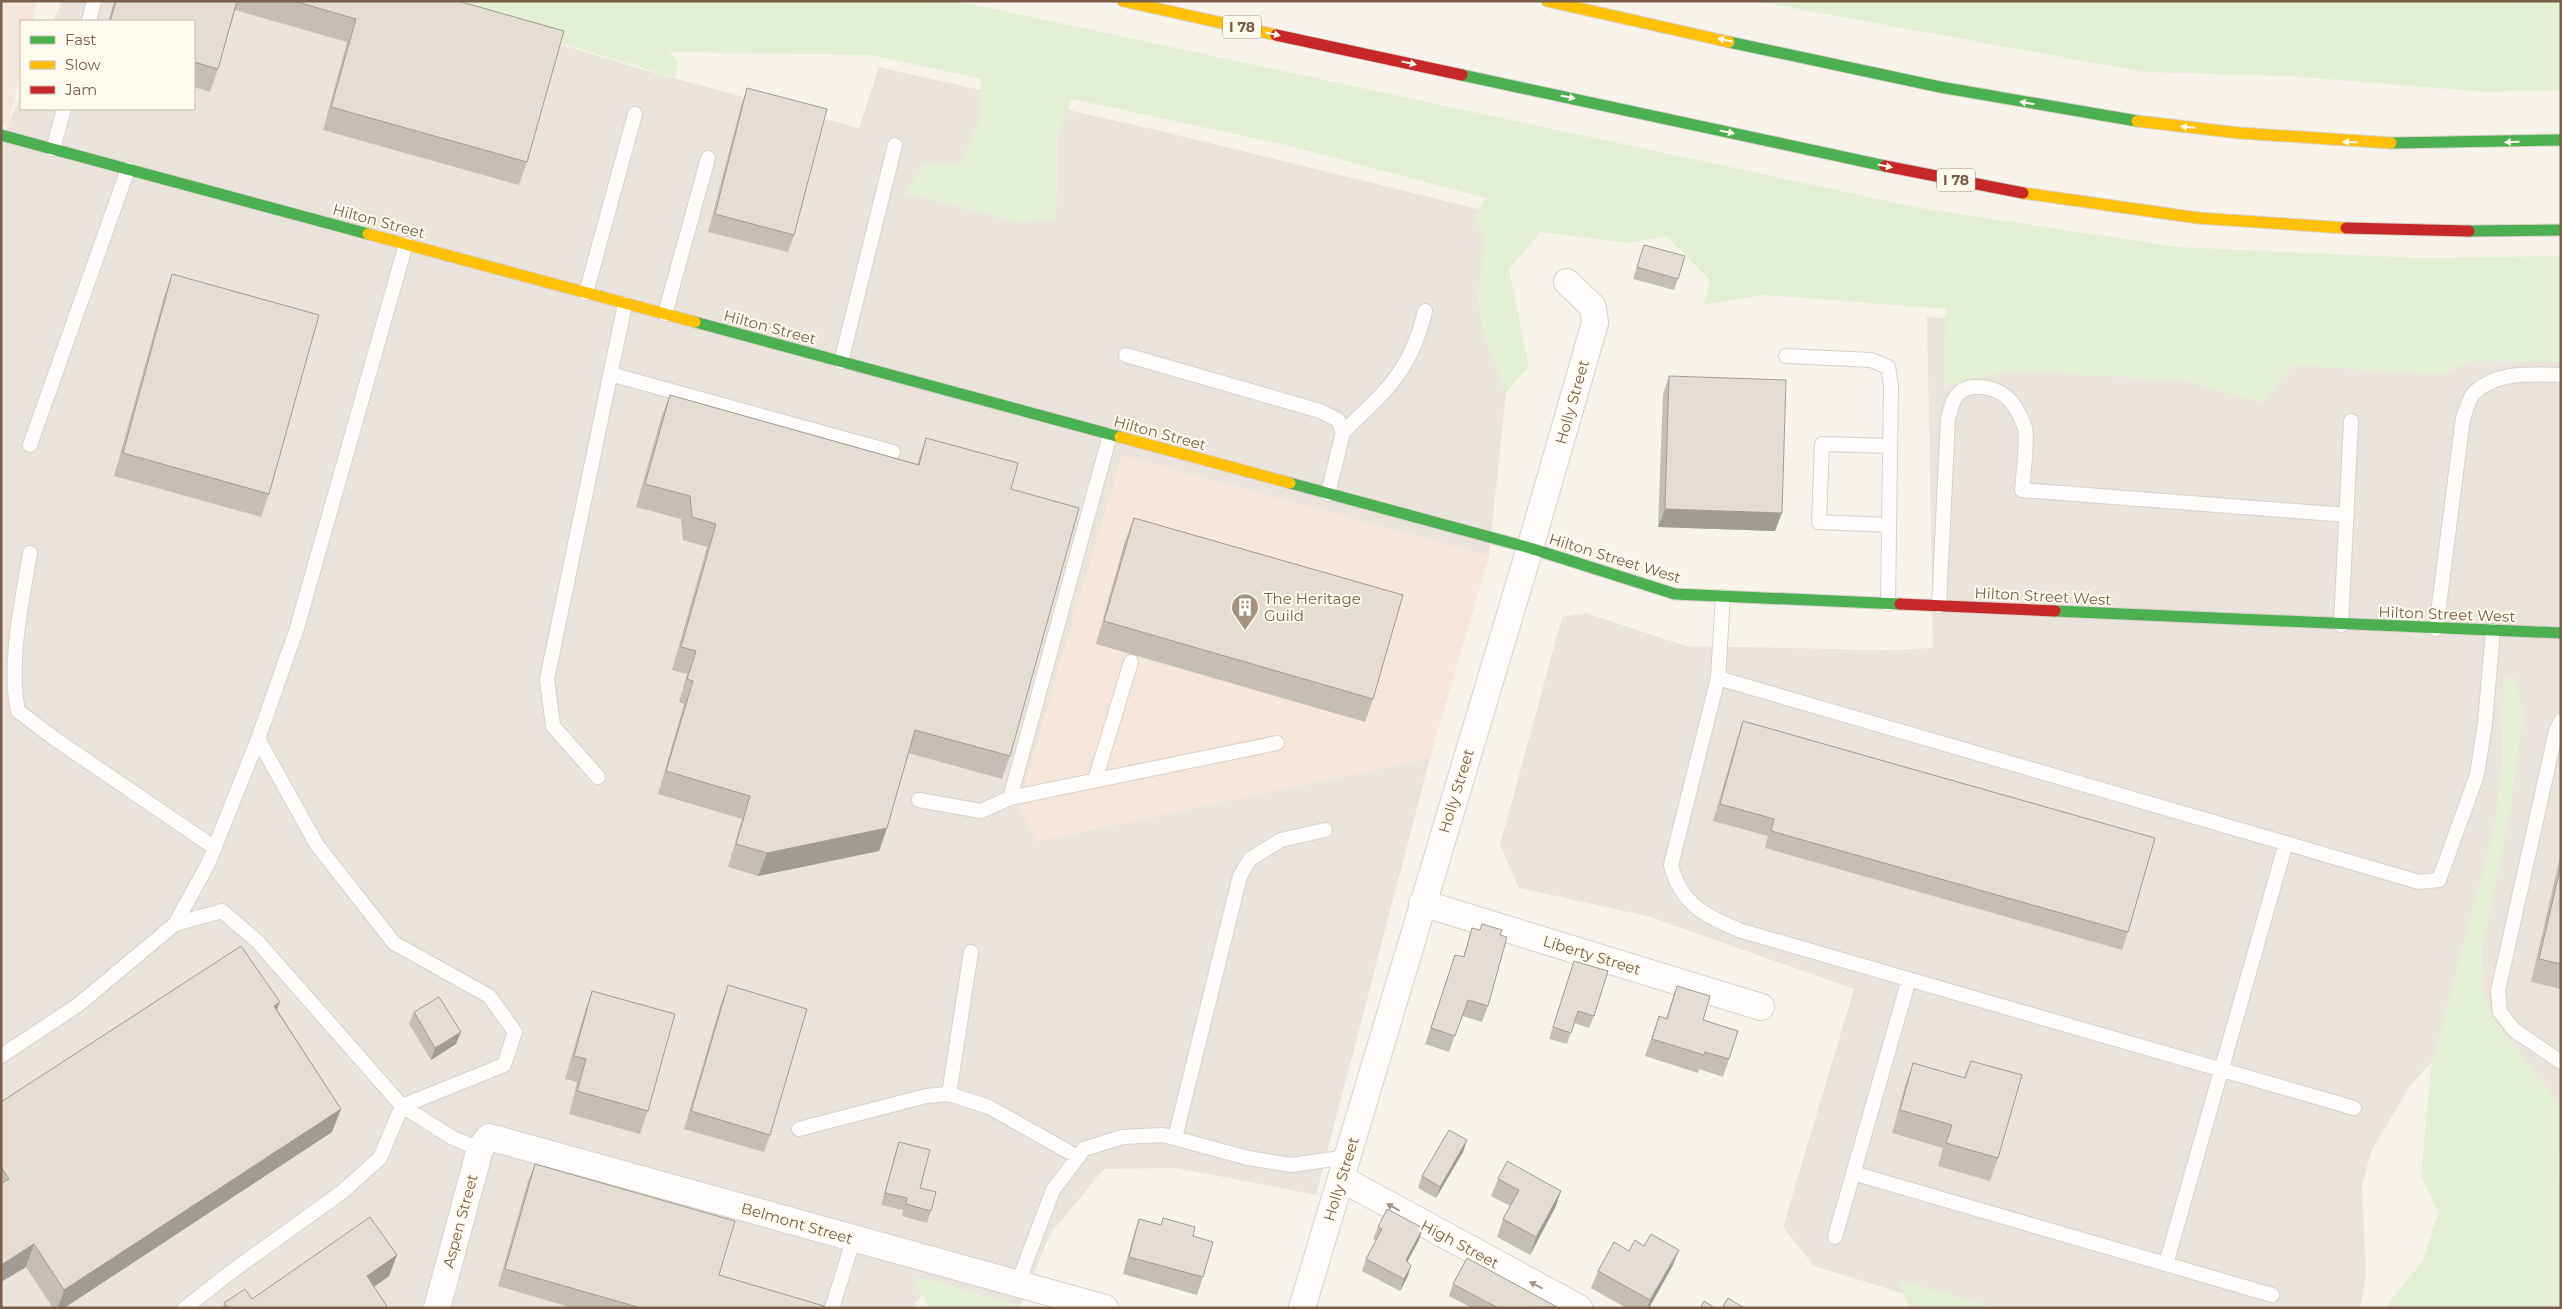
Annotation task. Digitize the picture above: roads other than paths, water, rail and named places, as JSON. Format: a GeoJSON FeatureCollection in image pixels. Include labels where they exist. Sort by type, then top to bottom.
{"type":"FeatureCollection","features":[{"type":"Feature","properties":{"kind":"main road","name":"I 78"},"geometry":{"type":"LineString","coordinates":[[1123,1],[1910,172],[2078,202],[2145,211],[2313,227],[2404,231],[2561,230]]}},
{"type":"Feature","properties":{"kind":"main road"},"geometry":{"type":"LineString","coordinates":[[1547,1],[1937,86],[2101,116],[2178,126],[2338,141],[2420,144],[2561,140]]}},
{"type":"Feature","properties":{"kind":"main road","name":"Hilton Street"},"geometry":{"type":"LineString","coordinates":[[1,135],[1530,548]]}},
{"type":"Feature","properties":{"kind":"main road","name":"Hilton Street West"},"geometry":{"type":"LineString","coordinates":[[1530,548],[1675,594],[2561,634]]}},
{"type":"Feature","properties":{"kind":"street","name":"Holly Street"},"geometry":{"type":"LineString","coordinates":[[1302,1308],[1530,548],[1595,323],[1593,307],[1567,282]]}},
{"type":"Feature","properties":{"kind":"street","name":"Liberty Street"},"geometry":{"type":"LineString","coordinates":[[1422,903],[1761,1007]]}},
{"type":"Feature","properties":{"kind":"street","name":"Belmont Street"},"geometry":{"type":"LineString","coordinates":[[484,1143],[854,1238],[1105,1308]]}},
{"type":"Feature","properties":{"kind":"street","name":"Aspen Street"},"geometry":{"type":"LineString","coordinates":[[437,1308],[484,1143]]}},
{"type":"Feature","properties":{"kind":"street","name":"High Street"},"geometry":{"type":"LineString","coordinates":[[1345,1168],[1579,1308]]}},
{"type":"Feature","properties":{"kind":"lane"},"geometry":{"type":"LineString","coordinates":[[88,20],[94,1]]}},
{"type":"Feature","properties":{"kind":"lane"},"geometry":{"type":"LineString","coordinates":[[1194,17],[1198,1]]}},
{"type":"Feature","properties":{"kind":"lane"},"geometry":{"type":"LineString","coordinates":[[53,149],[64,110]]}},
{"type":"Feature","properties":{"kind":"lane"},"geometry":{"type":"LineString","coordinates":[[586,293],[635,114]]}},
{"type":"Feature","properties":{"kind":"lane"},"geometry":{"type":"LineString","coordinates":[[841,362],[895,145]]}},
{"type":"Feature","properties":{"kind":"lane"},"geometry":{"type":"LineString","coordinates":[[665,314],[708,158]]}},
{"type":"Feature","properties":{"kind":"lane"},"geometry":{"type":"LineString","coordinates":[[30,445],[128,169]]}},
{"type":"Feature","properties":{"kind":"lane"},"geometry":{"type":"LineString","coordinates":[[1,1056],[78,1005],[175,924],[215,848],[258,739],[298,628],[406,244]]}},
{"type":"Feature","properties":{"kind":"lane"},"geometry":{"type":"LineString","coordinates":[[598,777],[553,726],[547,679],[625,304]]}},
{"type":"Feature","properties":{"kind":"lane"},"geometry":{"type":"LineString","coordinates":[[1328,494],[1343,432],[1392,385],[1410,356],[1426,310]]}},
{"type":"Feature","properties":{"kind":"lane"},"geometry":{"type":"LineString","coordinates":[[1126,355],[1320,411],[1338,420],[1343,432]]}},
{"type":"Feature","properties":{"kind":"lane"},"geometry":{"type":"LineString","coordinates":[[1786,356],[1871,360],[1888,367],[1891,385],[1888,604]]}},
{"type":"Feature","properties":{"kind":"lane"},"geometry":{"type":"LineString","coordinates":[[610,374],[893,452]]}},
{"type":"Feature","properties":{"kind":"lane"},"geometry":{"type":"LineString","coordinates":[[2436,628],[2463,418],[2473,393],[2495,380],[2524,374],[2561,375]]}},
{"type":"Feature","properties":{"kind":"lane"},"geometry":{"type":"LineString","coordinates":[[1939,606],[1948,418],[1954,399],[1963,390],[1976,386],[1988,387],[2005,395],[2015,406],[2026,430],[2022,490],[2346,514]]}},
{"type":"Feature","properties":{"kind":"lane"},"geometry":{"type":"LineString","coordinates":[[2341,625],[2351,421]]}},
{"type":"Feature","properties":{"kind":"lane"},"geometry":{"type":"LineString","coordinates":[[1010,798],[1110,435]]}},
{"type":"Feature","properties":{"kind":"lane"},"geometry":{"type":"LineString","coordinates":[[1889,525],[1819,522],[1822,444],[1890,446]]}},
{"type":"Feature","properties":{"kind":"lane"},"geometry":{"type":"LineString","coordinates":[[30,554],[21,609],[14,689],[18,711],[63,745],[215,848]]}},
{"type":"Feature","properties":{"kind":"lane"},"geometry":{"type":"LineString","coordinates":[[1724,597],[1718,678],[1674,844],[1671,865],[1675,882],[1687,898],[1710,919],[1742,931],[2354,1108]]}},
{"type":"Feature","properties":{"kind":"lane"},"geometry":{"type":"LineString","coordinates":[[1718,678],[2418,882],[2439,880],[2477,776],[2485,723],[2493,631]]}},
{"type":"Feature","properties":{"kind":"lane"},"geometry":{"type":"LineString","coordinates":[[1095,780],[1131,662]]}},
{"type":"Feature","properties":{"kind":"lane"},"geometry":{"type":"LineString","coordinates":[[2561,721],[2556,731],[2498,991],[2500,1012],[2514,1030],[2561,1062]]}},
{"type":"Feature","properties":{"kind":"lane"},"geometry":{"type":"LineString","coordinates":[[185,1308],[231,1272],[342,1192],[374,1164],[380,1158],[402,1106],[504,1065],[515,1032],[489,996],[394,943],[317,845],[258,739]]}},
{"type":"Feature","properties":{"kind":"lane"},"geometry":{"type":"LineString","coordinates":[[919,800],[981,811],[1010,798],[1278,742]]}},
{"type":"Feature","properties":{"kind":"lane"},"geometry":{"type":"LineString","coordinates":[[1175,1138],[1240,876],[1250,859],[1281,840],[1325,830]]}},
{"type":"Feature","properties":{"kind":"lane"},"geometry":{"type":"LineString","coordinates":[[2166,1264],[2286,843]]}},
{"type":"Feature","properties":{"kind":"lane"},"geometry":{"type":"LineString","coordinates":[[175,924],[222,911],[258,942],[402,1106],[453,1138],[484,1143]]}},
{"type":"Feature","properties":{"kind":"lane"},"geometry":{"type":"LineString","coordinates":[[950,1094],[971,952]]}},
{"type":"Feature","properties":{"kind":"lane"},"geometry":{"type":"LineString","coordinates":[[1835,1237],[1909,979]]}},
{"type":"Feature","properties":{"kind":"lane"},"geometry":{"type":"LineString","coordinates":[[799,1129],[926,1096],[950,1094],[989,1107],[1078,1157]]}},
{"type":"Feature","properties":{"kind":"lane"},"geometry":{"type":"LineString","coordinates":[[1018,1283],[1054,1190],[1084,1150],[1122,1137],[1163,1135],[1248,1158],[1291,1165],[1345,1168]]}},
{"type":"Feature","properties":{"kind":"lane"},"geometry":{"type":"LineString","coordinates":[[1854,1173],[2272,1295]]}},
{"type":"Feature","properties":{"kind":"lane"},"geometry":{"type":"LineString","coordinates":[[832,1308],[854,1238]]}},
{"type":"Feature","properties":{"kind":"place","name":"The Heritage Guild"},"geometry":{"type":"Point","coordinates":[1245,631]}}]}
